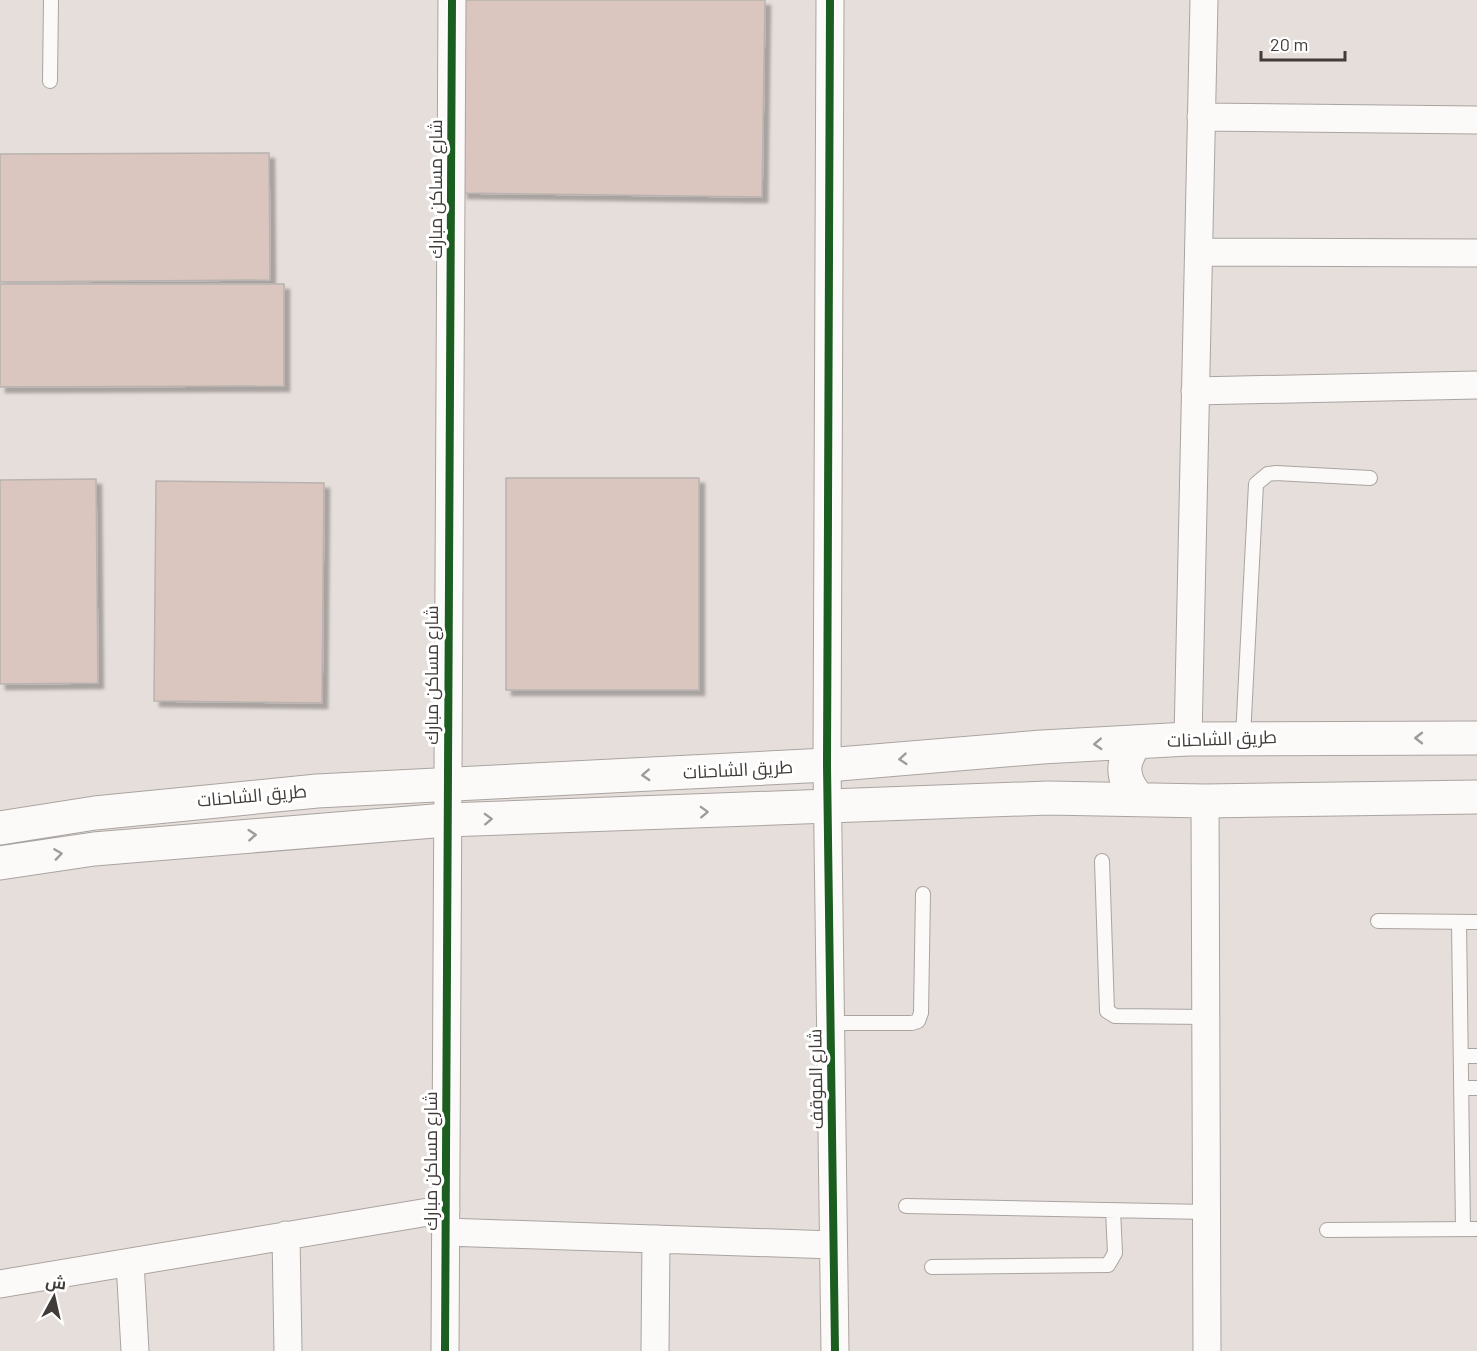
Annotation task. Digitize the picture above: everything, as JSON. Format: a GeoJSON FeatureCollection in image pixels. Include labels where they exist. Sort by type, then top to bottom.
{"type":"FeatureCollection","features":[{"type":"Feature","properties":{"kind":"main road","name":"طريق الشاحنات"},"geometry":{"type":"LineString","coordinates":[[0,828],[189,801],[317,791],[827,765],[1042,747],[1188,739],[1243,737],[1477,738]]}},
{"type":"Feature","properties":{"kind":"main road"},"geometry":{"type":"LineString","coordinates":[[1137,742],[1128,752],[1124,777],[1130,789],[1139,799]]}},
{"type":"Feature","properties":{"kind":"main road"},"geometry":{"type":"LineString","coordinates":[[1042,747],[1053,757],[1058,771],[1056,786],[1048,798]]}},
{"type":"Feature","properties":{"kind":"main road"},"geometry":{"type":"LineString","coordinates":[[0,863],[115,847],[447,820],[827,808],[1048,798],[1205,801],[1477,797]]}},
{"type":"Feature","properties":{"kind":"street","name":"شارع مساكن مبارك"},"geometry":{"type":"LineString","coordinates":[[445,1351],[446,786],[452,0]]}},
{"type":"Feature","properties":{"kind":"street","name":"شارع الموقف"},"geometry":{"type":"LineString","coordinates":[[830,0],[827,808],[835,1351]]}},
{"type":"Feature","properties":{"kind":"street"},"geometry":{"type":"LineString","coordinates":[[1188,739],[1204,0]]}},
{"type":"Feature","properties":{"kind":"street"},"geometry":{"type":"LineString","coordinates":[[1202,117],[1477,120]]}},
{"type":"Feature","properties":{"kind":"street"},"geometry":{"type":"LineString","coordinates":[[1199,252],[1477,253]]}},
{"type":"Feature","properties":{"kind":"street"},"geometry":{"type":"LineString","coordinates":[[1195,391],[1477,385]]}},
{"type":"Feature","properties":{"kind":"street"},"geometry":{"type":"LineString","coordinates":[[1205,801],[1207,1351]]}},
{"type":"Feature","properties":{"kind":"street"},"geometry":{"type":"LineString","coordinates":[[0,1284],[286,1235],[446,1221],[657,1239],[833,1245]]}},
{"type":"Feature","properties":{"kind":"street"},"geometry":{"type":"LineString","coordinates":[[286,1235],[288,1351]]}},
{"type":"Feature","properties":{"kind":"street"},"geometry":{"type":"LineString","coordinates":[[654,1351],[657,1239]]}},
{"type":"Feature","properties":{"kind":"street"},"geometry":{"type":"LineString","coordinates":[[130,1262],[135,1351]]}},
{"type":"Feature","properties":{"kind":"lane"},"geometry":{"type":"LineString","coordinates":[[50,81],[51,0]]}},
{"type":"Feature","properties":{"kind":"lane"},"geometry":{"type":"LineString","coordinates":[[1243,737],[1256,484],[1268,474],[1276,473],[1370,478]]}},
{"type":"Feature","properties":{"kind":"lane"},"geometry":{"type":"LineString","coordinates":[[1102,861],[1107,1011],[1115,1016],[1206,1017]]}},
{"type":"Feature","properties":{"kind":"lane"},"geometry":{"type":"LineString","coordinates":[[831,1023],[912,1023],[918,1020],[921,1013],[923,894]]}},
{"type":"Feature","properties":{"kind":"lane"},"geometry":{"type":"LineString","coordinates":[[1378,921],[1477,922]]}},
{"type":"Feature","properties":{"kind":"lane"},"geometry":{"type":"LineString","coordinates":[[1327,1230],[1470,1229],[1461,1088],[1459,922]]}},
{"type":"Feature","properties":{"kind":"lane"},"geometry":{"type":"LineString","coordinates":[[1461,1056],[1477,1056]]}},
{"type":"Feature","properties":{"kind":"lane"},"geometry":{"type":"LineString","coordinates":[[1461,1088],[1477,1088]]}},
{"type":"Feature","properties":{"kind":"lane"},"geometry":{"type":"LineString","coordinates":[[906,1206],[1207,1212]]}},
{"type":"Feature","properties":{"kind":"lane"},"geometry":{"type":"LineString","coordinates":[[932,1267],[1108,1265],[1115,1254],[1113,1210]]}},
{"type":"Feature","properties":{"kind":"building"},"geometry":{"type":"Polygon","coordinates":[[[465,0],[765,0],[762,197],[462,193],[465,0]]]}},
{"type":"Feature","properties":{"kind":"building"},"geometry":{"type":"Polygon","coordinates":[[[269,153],[270,280],[0,282],[0,154],[269,153]]]}},
{"type":"Feature","properties":{"kind":"building"},"geometry":{"type":"Polygon","coordinates":[[[0,284],[284,284],[284,386],[0,387],[0,284]]]}},
{"type":"Feature","properties":{"kind":"building"},"geometry":{"type":"Polygon","coordinates":[[[506,478],[699,478],[699,690],[506,690],[506,478]]]}},
{"type":"Feature","properties":{"kind":"building"},"geometry":{"type":"Polygon","coordinates":[[[96,479],[98,683],[0,684],[0,480],[96,479]]]}},
{"type":"Feature","properties":{"kind":"building"},"geometry":{"type":"Polygon","coordinates":[[[156,481],[324,483],[322,703],[154,701],[156,481]]]}},
{"type":"Feature","properties":{"kind":"cycle path"},"geometry":{"type":"LineString","coordinates":[[445,1351],[452,0]]}},
{"type":"Feature","properties":{"kind":"cycle path"},"geometry":{"type":"LineString","coordinates":[[830,0],[827,765],[835,1351]]}}]}
